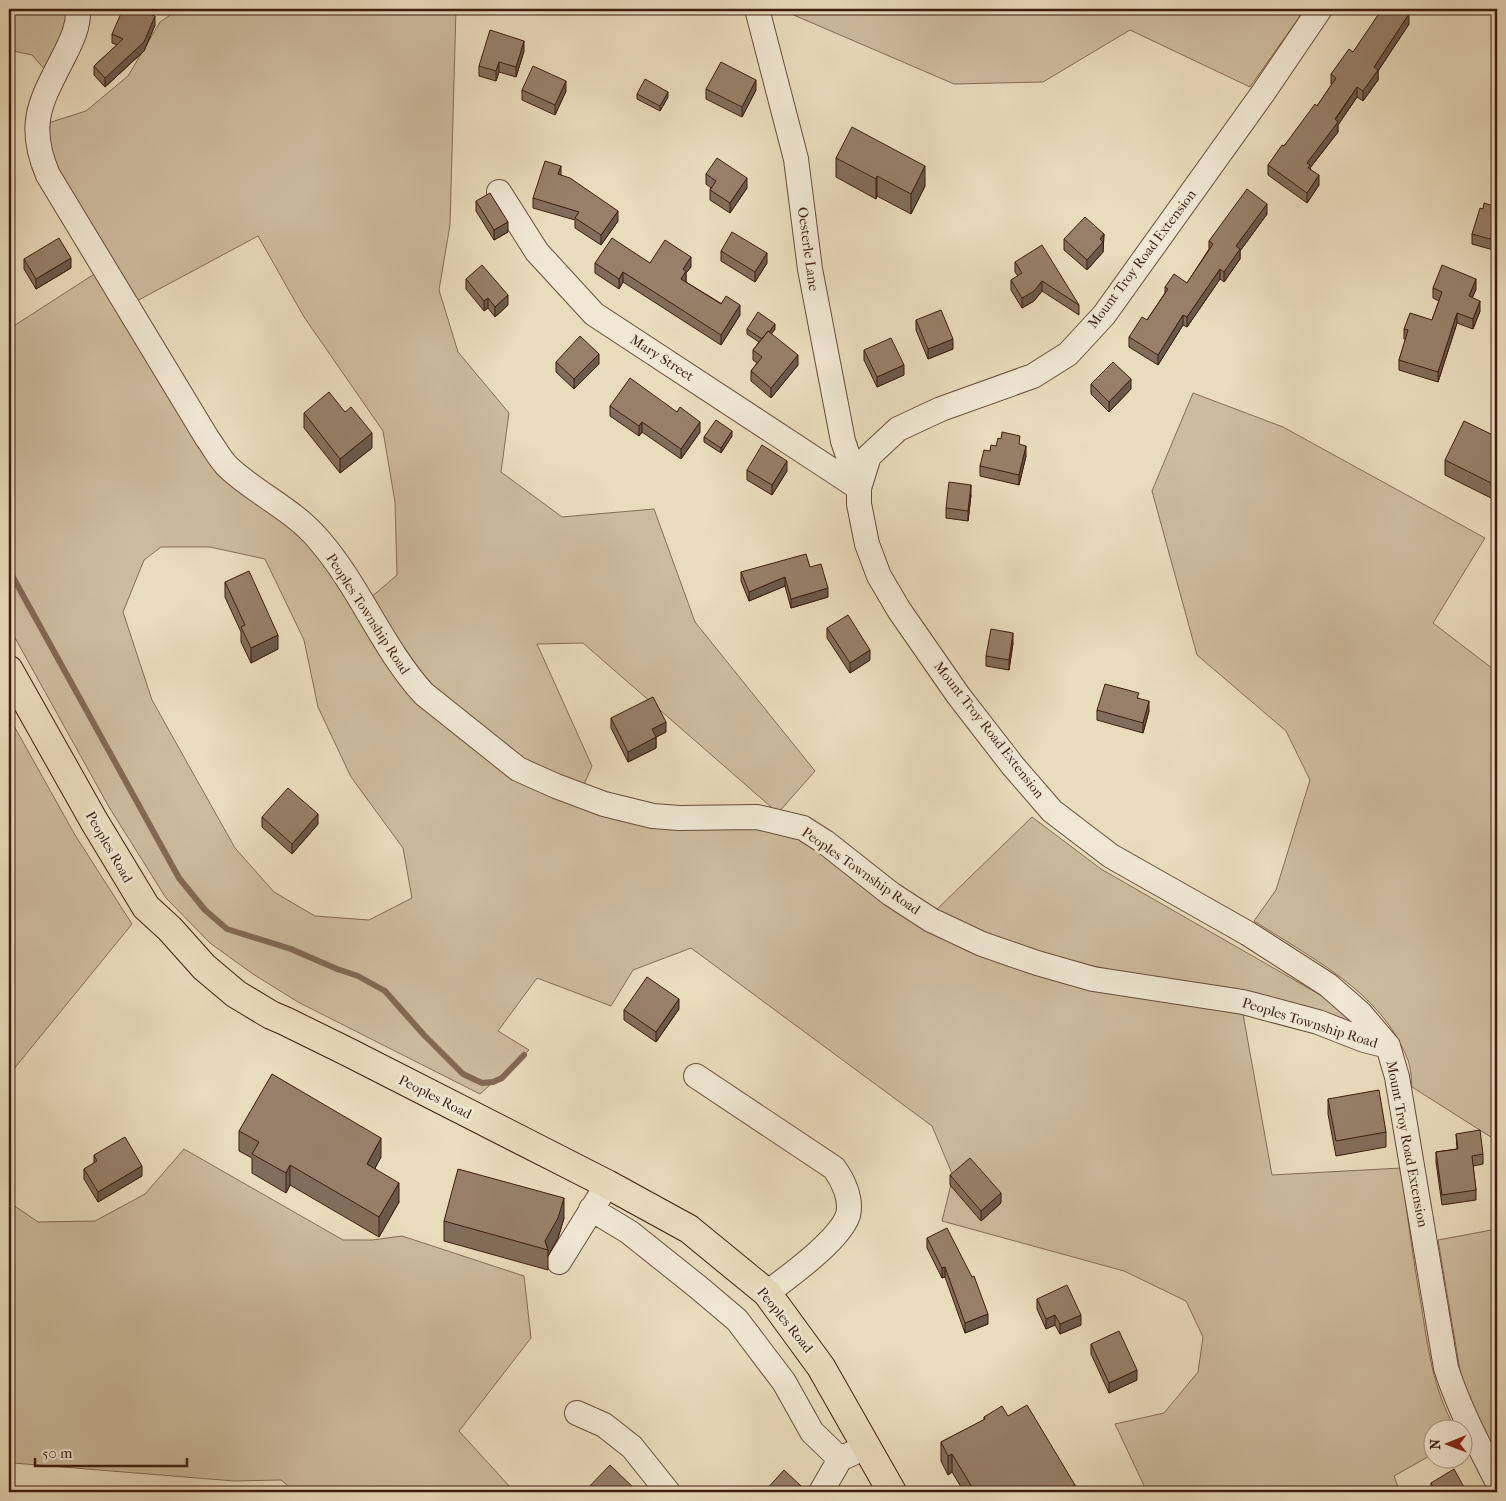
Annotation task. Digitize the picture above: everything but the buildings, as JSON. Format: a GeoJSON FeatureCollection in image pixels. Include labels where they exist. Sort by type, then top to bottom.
{"type":"FeatureCollection","features":[{"type":"Feature","properties":{"kind":"main road","name":"Peoples Road"},"geometry":{"type":"LineString","coordinates":[[9,670],[98,829],[146,907],[170,929],[204,967],[236,994],[271,1016],[348,1052],[607,1184],[689,1229],[767,1293],[821,1366],[892,1492]]}},
{"type":"Feature","properties":{"kind":"street","name":"Peoples Township Road"},"geometry":{"type":"LineString","coordinates":[[78,9],[78,24],[74,37],[38,111],[37,145],[40,158],[48,175],[207,438],[228,467],[307,527],[320,540],[342,571],[411,680],[424,694],[518,768],[578,795],[604,804],[653,816],[679,818],[756,817],[803,828],[825,842],[891,894],[931,920],[982,944],[1037,963],[1094,979],[1243,1002],[1318,1022],[1364,1040],[1388,1046]]}},
{"type":"Feature","properties":{"kind":"street","name":"Oesterle Lane"},"geometry":{"type":"LineString","coordinates":[[756,9],[796,159],[815,298],[843,441],[860,488]]}},
{"type":"Feature","properties":{"kind":"street","name":"Mount Troy Road Extension"},"geometry":{"type":"LineString","coordinates":[[1320,9],[1264,93],[1104,315],[1068,354],[1033,376],[941,409],[898,429],[869,456],[860,488],[862,525],[866,544],[879,576],[900,610],[958,695],[1012,766],[1052,811],[1111,856],[1247,933],[1328,985],[1360,1013],[1388,1046],[1397,1077],[1446,1368],[1456,1398],[1473,1436],[1497,1481]]}},
{"type":"Feature","properties":{"kind":"street","name":"Mary Street"},"geometry":{"type":"LineString","coordinates":[[499,192],[537,252],[594,314],[860,488]]}},
{"type":"Feature","properties":{"kind":"street"},"geometry":{"type":"LineString","coordinates":[[696,1076],[834,1168],[841,1178],[846,1191],[848,1214],[844,1223],[811,1259],[767,1293]]}},
{"type":"Feature","properties":{"kind":"street"},"geometry":{"type":"LineString","coordinates":[[559,1262],[607,1184]]}},
{"type":"Feature","properties":{"kind":"street"},"geometry":{"type":"LineString","coordinates":[[591,1209],[629,1232],[736,1320],[784,1382],[812,1432],[840,1459]]}},
{"type":"Feature","properties":{"kind":"street"},"geometry":{"type":"LineString","coordinates":[[577,1413],[604,1425],[632,1447],[668,1492]]}},
{"type":"Feature","properties":{"kind":"street"},"geometry":{"type":"LineString","coordinates":[[821,1492],[840,1459],[867,1448]]}},
{"type":"Feature","properties":{"kind":"shaded area"},"geometry":{"type":"Polygon","coordinates":[[[9,9],[70,9],[47,72],[32,55],[9,50],[9,9]]]}},
{"type":"Feature","properties":{"kind":"shaded area"},"geometry":{"type":"Polygon","coordinates":[[[179,9],[456,9],[450,225],[439,290],[458,352],[509,413],[501,472],[562,517],[654,509],[695,622],[815,771],[778,813],[583,643],[537,644],[592,766],[583,787],[524,760],[429,686],[369,599],[397,575],[395,502],[383,431],[304,317],[258,236],[135,302],[54,172],[45,124],[86,111],[128,76],[160,22],[179,9]]]}},
{"type":"Feature","properties":{"kind":"shaded area"},"geometry":{"type":"Polygon","coordinates":[[[785,9],[1305,9],[1250,87],[1130,30],[1043,82],[954,84],[789,13],[785,9]]]}},
{"type":"Feature","properties":{"kind":"shaded area"},"geometry":{"type":"Polygon","coordinates":[[[99,271],[224,474],[305,538],[411,694],[570,800],[756,825],[787,832],[1081,986],[1243,1014],[1272,1175],[1401,1168],[1429,1352],[1441,1399],[1450,1418],[1424,1418],[1424,1459],[1394,1476],[1400,1492],[1147,1492],[1115,1424],[1164,1413],[1198,1372],[1203,1337],[1186,1301],[1124,1271],[942,1221],[953,1176],[932,1126],[691,948],[633,970],[611,1006],[537,978],[498,1031],[529,1050],[480,1094],[298,1002],[253,974],[210,943],[166,898],[109,807],[9,627],[9,329],[99,271]],[[161,547],[144,560],[123,612],[152,700],[235,848],[274,892],[315,916],[369,920],[412,898],[403,848],[351,777],[318,707],[304,640],[265,559],[210,547],[161,547]]]}},
{"type":"Feature","properties":{"kind":"shaded area"},"geometry":{"type":"Polygon","coordinates":[[[1193,393],[1283,427],[1485,538],[1433,623],[1497,672],[1497,1141],[1412,1087],[1409,1063],[1396,1036],[1381,1015],[1363,996],[1321,963],[1254,921],[1276,890],[1310,780],[1286,731],[1197,655],[1152,491],[1193,393]]]}},
{"type":"Feature","properties":{"kind":"shaded area"},"geometry":{"type":"Polygon","coordinates":[[[9,717],[75,835],[132,924],[9,1075],[9,717]]]}},
{"type":"Feature","properties":{"kind":"shaded area"},"geometry":{"type":"Polygon","coordinates":[[[1032,817],[1101,869],[1324,997],[1357,1027],[1037,953],[994,937],[935,911],[1032,817]]]}},
{"type":"Feature","properties":{"kind":"shaded area"},"geometry":{"type":"Polygon","coordinates":[[[184,1149],[343,1240],[372,1240],[402,1236],[524,1276],[531,1338],[459,1431],[510,1487],[518,1492],[295,1492],[281,1480],[234,1481],[9,1464],[9,1202],[38,1222],[95,1221],[145,1194],[184,1149]]]}},
{"type":"Feature","properties":{"kind":"shaded area"},"geometry":{"type":"Polygon","coordinates":[[[1497,1229],[1497,1457],[1464,1394],[1438,1240],[1497,1229]]]}},
{"type":"Feature","properties":{"kind":"waterway"},"geometry":{"type":"LineString","coordinates":[[9,570],[179,878],[205,910],[227,929],[291,949],[358,976],[385,991],[424,1035],[463,1074],[482,1083],[493,1082],[502,1078],[524,1055]]}}]}
